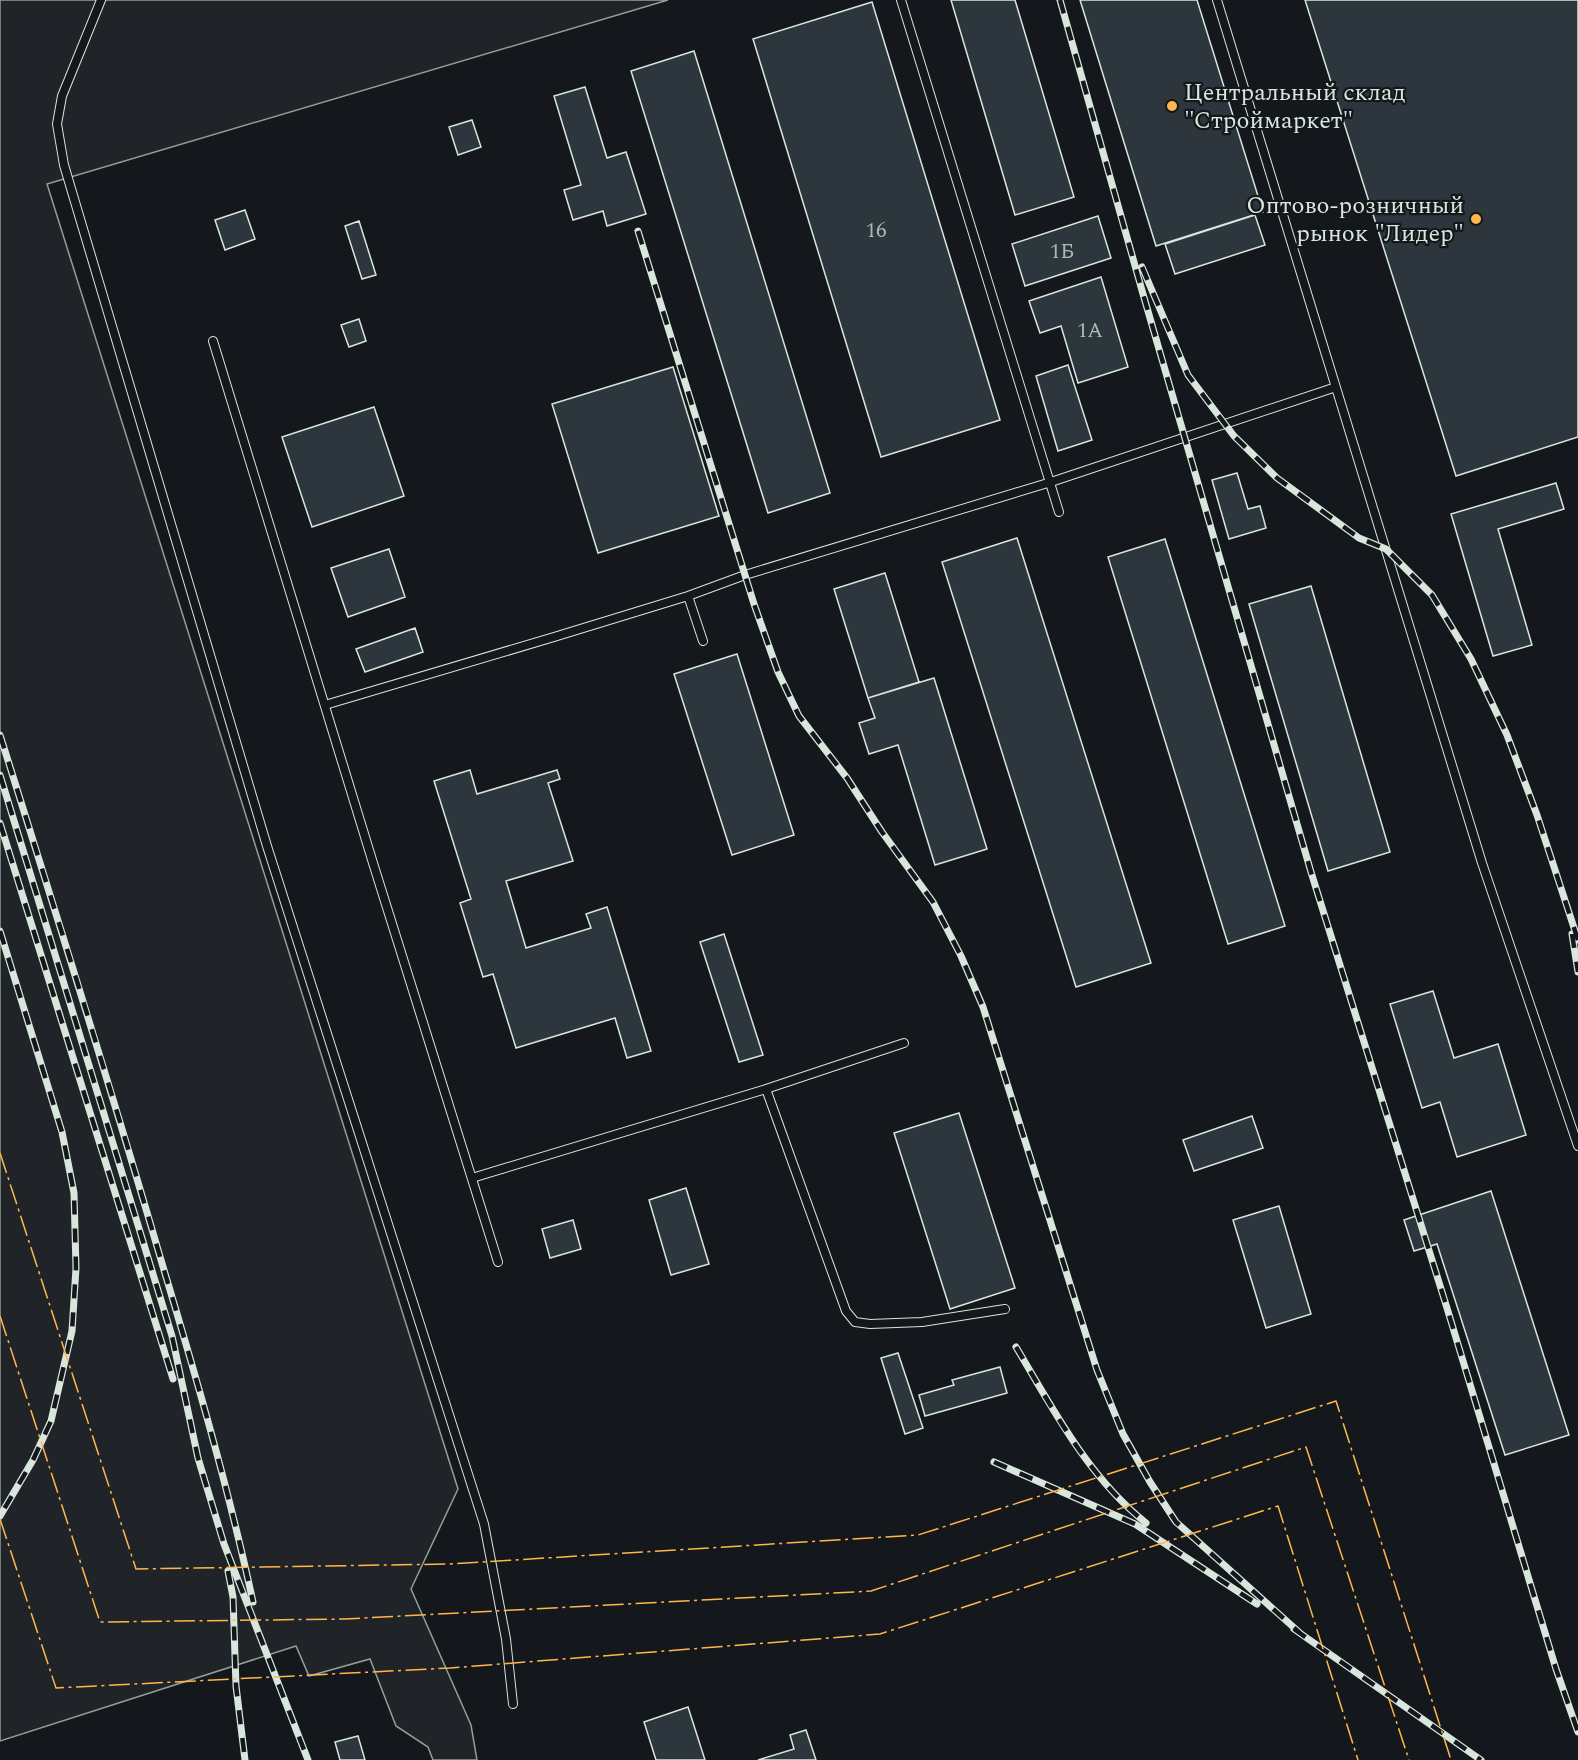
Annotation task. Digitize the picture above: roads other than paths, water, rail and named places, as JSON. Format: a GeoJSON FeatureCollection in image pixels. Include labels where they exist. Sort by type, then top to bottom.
{"type":"FeatureCollection","features":[{"type":"Feature","properties":{"kind":"lane"},"geometry":{"type":"LineString","coordinates":[[101,0],[62,96],[57,124],[64,165],[267,846],[484,1524],[506,1639],[513,1704]]}},
{"type":"Feature","properties":{"kind":"lane"},"geometry":{"type":"LineString","coordinates":[[901,0],[1059,512]]}},
{"type":"Feature","properties":{"kind":"lane"},"geometry":{"type":"LineString","coordinates":[[1217,0],[1482,863],[1578,1146]]}},
{"type":"Feature","properties":{"kind":"lane"},"geometry":{"type":"LineString","coordinates":[[213,340],[498,1262]]}},
{"type":"Feature","properties":{"kind":"lane"},"geometry":{"type":"LineString","coordinates":[[324,705],[688,596],[767,569],[1051,482],[1336,387]]}},
{"type":"Feature","properties":{"kind":"lane"},"geometry":{"type":"LineString","coordinates":[[688,596],[703,641]]}},
{"type":"Feature","properties":{"kind":"lane"},"geometry":{"type":"LineString","coordinates":[[472,1178],[766,1089],[904,1043]]}},
{"type":"Feature","properties":{"kind":"lane"},"geometry":{"type":"LineString","coordinates":[[766,1089],[846,1311],[855,1322],[870,1324],[922,1322],[1005,1309]]}},
{"type":"Feature","properties":{"kind":"railway"},"geometry":{"type":"LineString","coordinates":[[1060,0],[1311,872],[1447,1308],[1556,1669],[1578,1732]]}},
{"type":"Feature","properties":{"kind":"railway"},"geometry":{"type":"LineString","coordinates":[[638,231],[754,604],[778,672],[799,716],[847,778],[882,832],[933,902],[961,956],[983,1007],[1097,1370],[1123,1434],[1176,1522],[1300,1633]]}},
{"type":"Feature","properties":{"kind":"railway"},"geometry":{"type":"LineString","coordinates":[[1142,267],[1188,375],[1234,436],[1277,478],[1359,538],[1386,549],[1432,595],[1471,659],[1507,735],[1537,815],[1578,940]]}},
{"type":"Feature","properties":{"kind":"railway"},"geometry":{"type":"LineString","coordinates":[[0,735],[102,1063],[186,1345],[222,1473],[253,1602]]}},
{"type":"Feature","properties":{"kind":"railway"},"geometry":{"type":"LineString","coordinates":[[0,775],[172,1336],[198,1458],[224,1544],[308,1760]]}},
{"type":"Feature","properties":{"kind":"railway"},"geometry":{"type":"LineString","coordinates":[[0,823],[173,1379]]}},
{"type":"Feature","properties":{"kind":"railway"},"geometry":{"type":"LineString","coordinates":[[0,931],[62,1132],[74,1193],[76,1268],[72,1331],[51,1421],[33,1460],[0,1516]]}},
{"type":"Feature","properties":{"kind":"railway"},"geometry":{"type":"LineString","coordinates":[[1572,934],[1578,972]]}},
{"type":"Feature","properties":{"kind":"railway"},"geometry":{"type":"LineString","coordinates":[[1016,1347],[1058,1418],[1089,1463],[1106,1485],[1146,1523]]}},
{"type":"Feature","properties":{"kind":"railway"},"geometry":{"type":"LineString","coordinates":[[994,1462],[1135,1524],[1257,1604]]}},
{"type":"Feature","properties":{"kind":"railway"},"geometry":{"type":"LineString","coordinates":[[228,1571],[233,1597],[236,1686],[245,1760]]}},
{"type":"Feature","properties":{"kind":"railway"},"geometry":{"type":"LineString","coordinates":[[1294,1629],[1481,1760]]}},
{"type":"Feature","properties":{"kind":"place","name":"Центральный склад \"Строймаркет\""},"geometry":{"type":"Point","coordinates":[1172,106]}},
{"type":"Feature","properties":{"kind":"place","name":"Оптово-розничный рынок \"Лидер\""},"geometry":{"type":"Point","coordinates":[1476,219]}}]}
